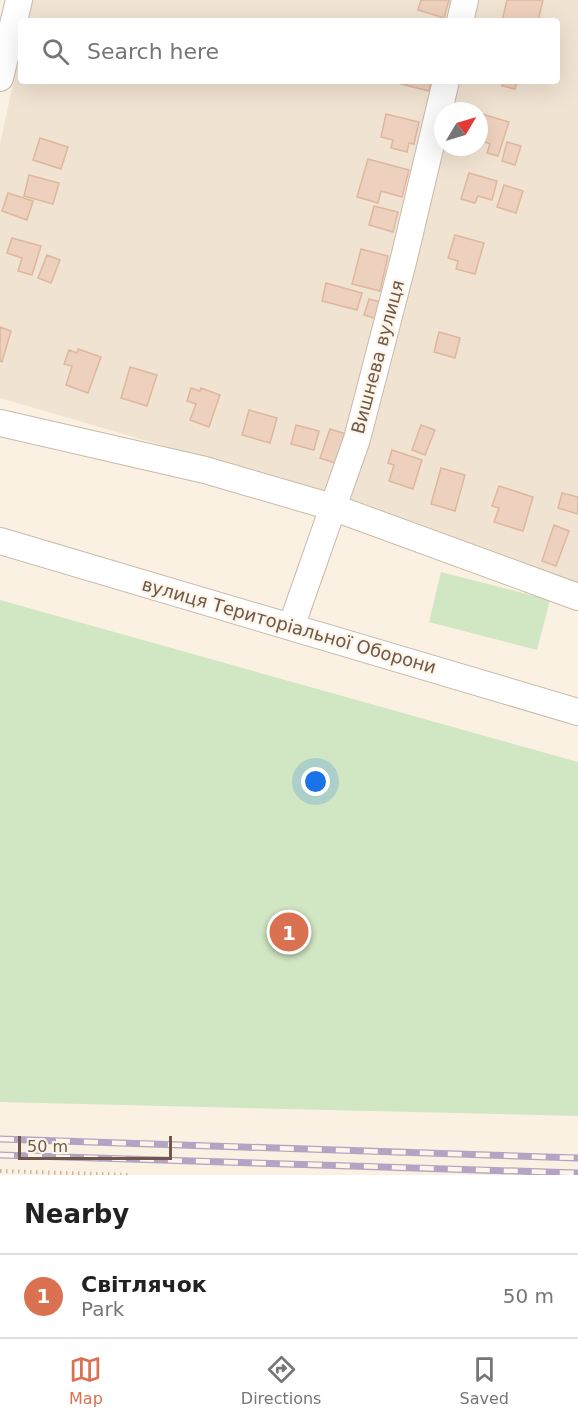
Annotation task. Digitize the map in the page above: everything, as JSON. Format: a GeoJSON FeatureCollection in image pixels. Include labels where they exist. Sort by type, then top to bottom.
{"type":"FeatureCollection","features":[{"type":"Feature","properties":{"kind":"street"},"geometry":{"type":"LineString","coordinates":[[0,78],[19,0]]}},
{"type":"Feature","properties":{"kind":"street"},"geometry":{"type":"LineString","coordinates":[[461,18],[465,0]]}},
{"type":"Feature","properties":{"kind":"street","name":"Вишнева вулиця"},"geometry":{"type":"LineString","coordinates":[[291,627],[357,439],[404,258],[445,84]]}},
{"type":"Feature","properties":{"kind":"street"},"geometry":{"type":"LineString","coordinates":[[0,423],[205,470],[332,507],[578,597]]}},
{"type":"Feature","properties":{"kind":"street","name":"вулиця Територіальної Оборони"},"geometry":{"type":"LineString","coordinates":[[0,541],[578,712]]}},
{"type":"Feature","properties":{"kind":"path"},"geometry":{"type":"LineString","coordinates":[[0,1171],[131,1175]]}},
{"type":"Feature","properties":{"kind":"shaded area"},"geometry":{"type":"Polygon","coordinates":[[[31,0],[578,0],[578,592],[545,582],[356,502],[0,398],[0,144],[18,61],[18,84],[560,84],[560,18],[28,18],[31,0]]]}},
{"type":"Feature","properties":{"kind":"green space"},"geometry":{"type":"Polygon","coordinates":[[[441,572],[550,600],[537,650],[429,622],[441,572]]]}},
{"type":"Feature","properties":{"kind":"green space"},"geometry":{"type":"Polygon","coordinates":[[[0,600],[578,762],[578,1116],[0,1102],[0,600]]]}},
{"type":"Feature","properties":{"kind":"building"},"geometry":{"type":"Polygon","coordinates":[[[421,0],[449,0],[444,18],[418,10],[421,0]]]}},
{"type":"Feature","properties":{"kind":"building"},"geometry":{"type":"Polygon","coordinates":[[[507,0],[543,0],[539,18],[503,18],[507,0]]]}},
{"type":"Feature","properties":{"kind":"building"},"geometry":{"type":"Polygon","coordinates":[[[401,84],[430,84],[429,91],[401,84]]]}},
{"type":"Feature","properties":{"kind":"building"},"geometry":{"type":"Polygon","coordinates":[[[502,84],[516,84],[515,89],[502,86],[502,84]]]}},
{"type":"Feature","properties":{"kind":"building"},"geometry":{"type":"Polygon","coordinates":[[[386,114],[419,122],[414,144],[409,143],[407,152],[391,148],[393,140],[381,137],[386,114]]]}},
{"type":"Feature","properties":{"kind":"building"},"geometry":{"type":"Polygon","coordinates":[[[488,116],[509,122],[498,156],[488,153],[490,144],[488,143],[488,116]]]}},
{"type":"Feature","properties":{"kind":"building"},"geometry":{"type":"Polygon","coordinates":[[[40,138],[68,147],[61,169],[33,160],[40,138]]]}},
{"type":"Feature","properties":{"kind":"building"},"geometry":{"type":"Polygon","coordinates":[[[507,142],[521,146],[515,165],[502,161],[507,142]]]}},
{"type":"Feature","properties":{"kind":"building"},"geometry":{"type":"Polygon","coordinates":[[[368,159],[409,170],[402,197],[381,191],[378,203],[357,197],[368,159]]]}},
{"type":"Feature","properties":{"kind":"building"},"geometry":{"type":"Polygon","coordinates":[[[469,173],[497,181],[492,200],[478,196],[475,203],[461,199],[469,173]]]}},
{"type":"Feature","properties":{"kind":"building"},"geometry":{"type":"Polygon","coordinates":[[[29,175],[59,183],[53,204],[24,196],[29,175]]]}},
{"type":"Feature","properties":{"kind":"building"},"geometry":{"type":"Polygon","coordinates":[[[504,185],[523,191],[516,213],[497,207],[504,185]]]}},
{"type":"Feature","properties":{"kind":"building"},"geometry":{"type":"Polygon","coordinates":[[[8,193],[33,201],[27,220],[2,211],[8,193]]]}},
{"type":"Feature","properties":{"kind":"building"},"geometry":{"type":"Polygon","coordinates":[[[374,206],[398,212],[393,232],[369,225],[374,206]]]}},
{"type":"Feature","properties":{"kind":"building"},"geometry":{"type":"Polygon","coordinates":[[[455,235],[484,243],[475,274],[456,269],[458,261],[448,258],[455,235]]]}},
{"type":"Feature","properties":{"kind":"building"},"geometry":{"type":"Polygon","coordinates":[[[12,238],[41,246],[32,275],[18,271],[22,258],[7,253],[12,238]]]}},
{"type":"Feature","properties":{"kind":"building"},"geometry":{"type":"Polygon","coordinates":[[[361,249],[388,256],[380,291],[352,284],[361,249]]]}},
{"type":"Feature","properties":{"kind":"building"},"geometry":{"type":"Polygon","coordinates":[[[47,255],[60,260],[51,283],[38,278],[47,255]]]}},
{"type":"Feature","properties":{"kind":"building"},"geometry":{"type":"Polygon","coordinates":[[[326,283],[362,293],[357,310],[322,301],[326,283]]]}},
{"type":"Feature","properties":{"kind":"building"},"geometry":{"type":"Polygon","coordinates":[[[369,299],[388,304],[384,321],[364,315],[369,299]]]}},
{"type":"Feature","properties":{"kind":"building"},"geometry":{"type":"Polygon","coordinates":[[[0,327],[11,331],[2,362],[0,361],[0,327]]]}},
{"type":"Feature","properties":{"kind":"building"},"geometry":{"type":"Polygon","coordinates":[[[439,332],[460,338],[455,358],[434,352],[439,332]]]}},
{"type":"Feature","properties":{"kind":"building"},"geometry":{"type":"Polygon","coordinates":[[[78,349],[101,357],[88,393],[66,385],[72,366],[64,364],[69,350],[77,353],[78,349]]]}},
{"type":"Feature","properties":{"kind":"building"},"geometry":{"type":"Polygon","coordinates":[[[130,367],[157,375],[147,406],[121,398],[130,367]]]}},
{"type":"Feature","properties":{"kind":"building"},"geometry":{"type":"Polygon","coordinates":[[[191,388],[200,391],[201,388],[220,395],[209,427],[190,420],[196,404],[187,401],[191,388]]]}},
{"type":"Feature","properties":{"kind":"building"},"geometry":{"type":"Polygon","coordinates":[[[249,410],[277,418],[270,443],[242,435],[249,410]]]}},
{"type":"Feature","properties":{"kind":"building"},"geometry":{"type":"Polygon","coordinates":[[[296,425],[319,431],[314,450],[291,444],[296,425]]]}},
{"type":"Feature","properties":{"kind":"building"},"geometry":{"type":"Polygon","coordinates":[[[421,425],[435,430],[425,455],[412,450],[421,425]]]}},
{"type":"Feature","properties":{"kind":"building"},"geometry":{"type":"Polygon","coordinates":[[[330,429],[356,437],[346,467],[320,458],[330,429]]]}},
{"type":"Feature","properties":{"kind":"building"},"geometry":{"type":"Polygon","coordinates":[[[392,450],[422,460],[413,489],[389,481],[394,465],[388,463],[392,450]]]}},
{"type":"Feature","properties":{"kind":"building"},"geometry":{"type":"Polygon","coordinates":[[[441,468],[465,475],[455,511],[431,504],[441,468]]]}},
{"type":"Feature","properties":{"kind":"building"},"geometry":{"type":"Polygon","coordinates":[[[499,486],[533,497],[523,531],[494,522],[499,508],[492,506],[499,486]]]}},
{"type":"Feature","properties":{"kind":"building"},"geometry":{"type":"Polygon","coordinates":[[[562,493],[578,497],[578,514],[558,508],[562,493]]]}},
{"type":"Feature","properties":{"kind":"building"},"geometry":{"type":"Polygon","coordinates":[[[554,525],[569,531],[556,566],[542,561],[554,525]]]}},
{"type":"Feature","properties":{"kind":"railway"},"geometry":{"type":"LineString","coordinates":[[0,1139],[578,1158]]}},
{"type":"Feature","properties":{"kind":"railway"},"geometry":{"type":"LineString","coordinates":[[0,1155],[578,1173]]}},
{"type":"Feature","properties":{"kind":"place","name":"Світлячок"},"geometry":{"type":"Point","coordinates":[289,932]}}]}
